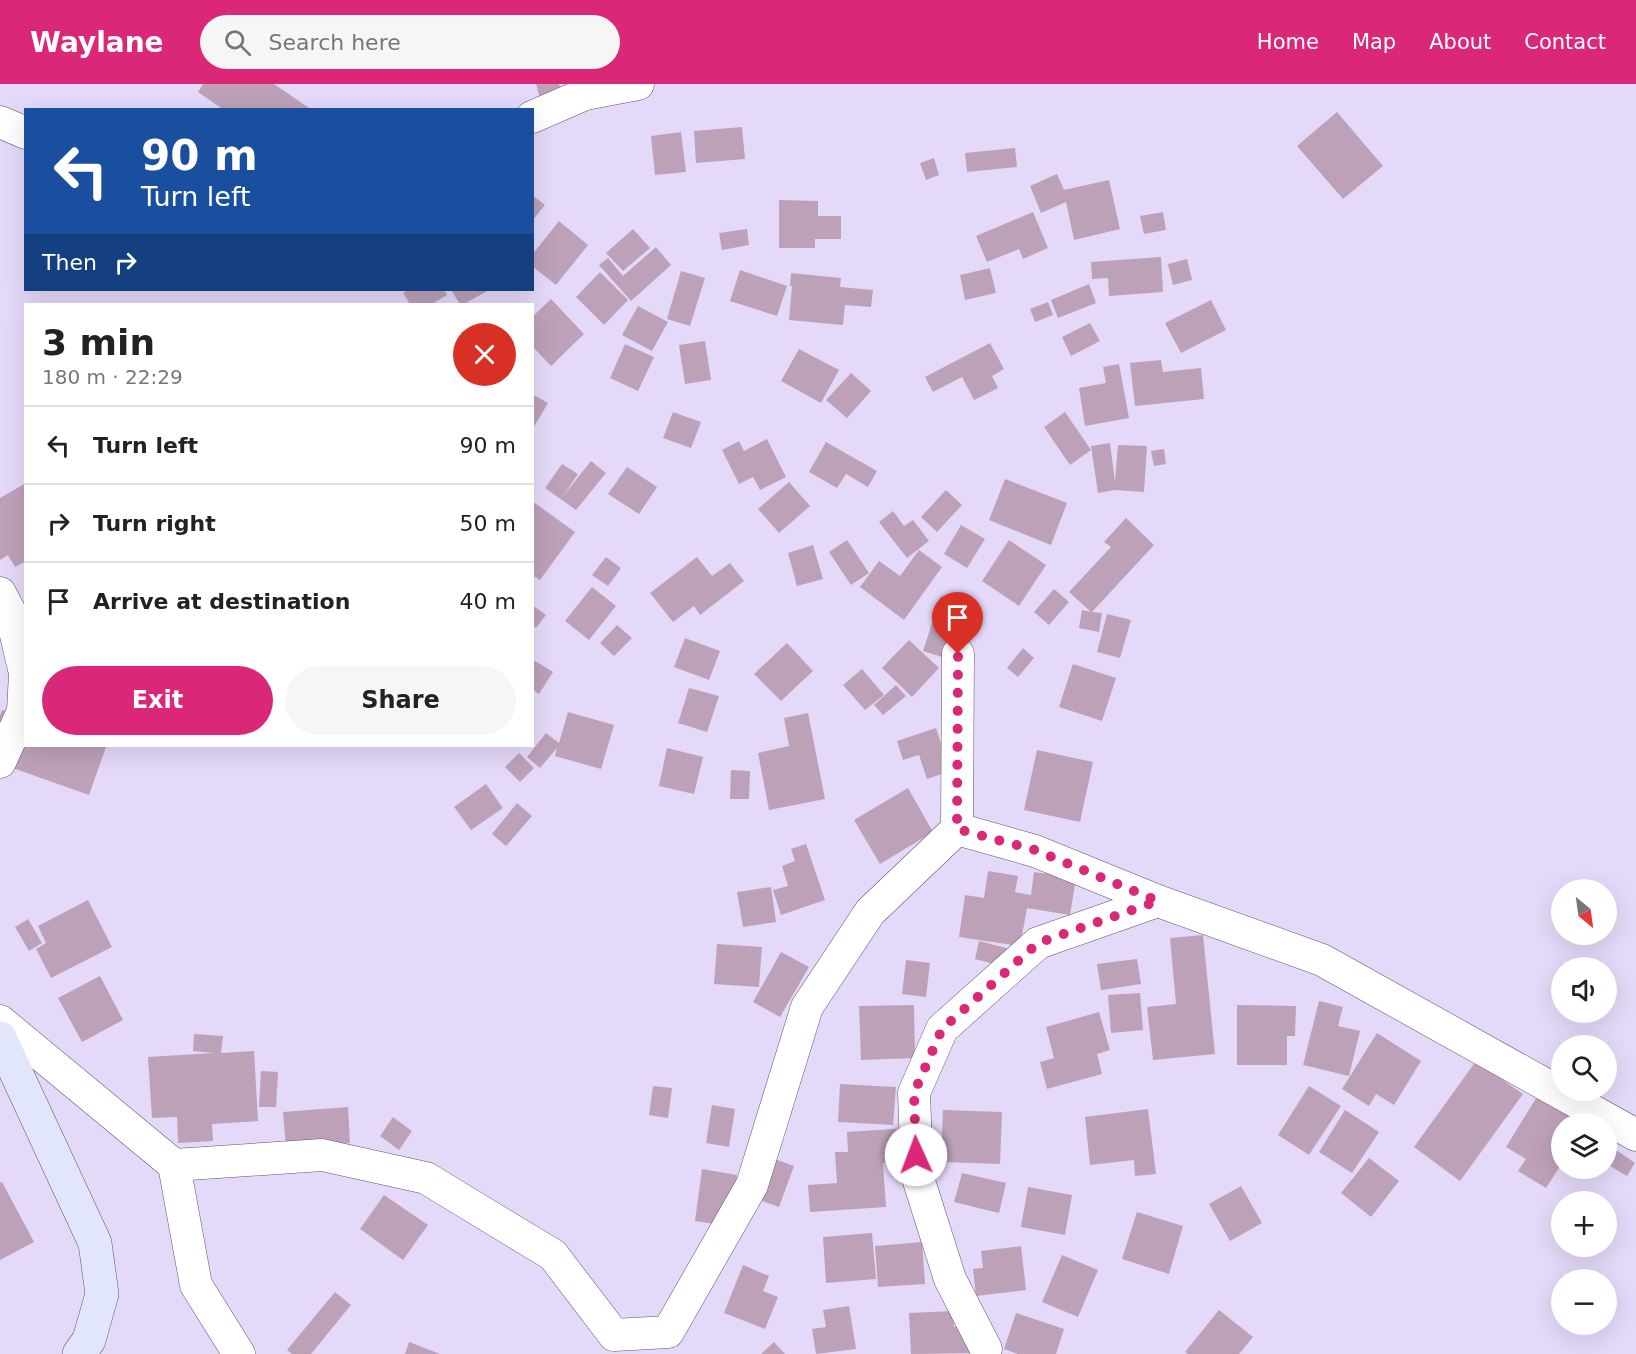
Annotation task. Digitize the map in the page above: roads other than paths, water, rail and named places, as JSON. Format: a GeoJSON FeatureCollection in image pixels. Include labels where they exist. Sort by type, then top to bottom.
{"type":"FeatureCollection","features":[{"type":"Feature","properties":{"kind":"main road"},"geometry":{"type":"LineString","coordinates":[[0,1038],[95,1243],[102,1294],[89,1340],[79,1354]]}},
{"type":"Feature","properties":{"kind":"street"},"geometry":{"type":"LineString","coordinates":[[534,116],[585,94],[638,84]]}},
{"type":"Feature","properties":{"kind":"street"},"geometry":{"type":"LineString","coordinates":[[0,122],[24,132]]}},
{"type":"Feature","properties":{"kind":"street"},"geometry":{"type":"LineString","coordinates":[[0,593],[11,614],[24,669]]}},
{"type":"Feature","properties":{"kind":"street"},"geometry":{"type":"LineString","coordinates":[[614,1335],[668,1332],[752,1185],[807,1007],[870,912],[957,829],[958,654]]}},
{"type":"Feature","properties":{"kind":"street"},"geometry":{"type":"LineString","coordinates":[[0,762],[23,711],[24,692]]}},
{"type":"Feature","properties":{"kind":"street"},"geometry":{"type":"LineString","coordinates":[[957,829],[1035,850],[1158,901],[1322,960],[1636,1136]]}},
{"type":"Feature","properties":{"kind":"street"},"geometry":{"type":"LineString","coordinates":[[986,1349],[950,1279],[917,1175],[914,1093],[942,1029],[1038,943],[1158,901]]}},
{"type":"Feature","properties":{"kind":"street"},"geometry":{"type":"LineString","coordinates":[[0,1021],[174,1165],[196,1285],[239,1354]]}},
{"type":"Feature","properties":{"kind":"street"},"geometry":{"type":"LineString","coordinates":[[174,1165],[322,1155],[426,1178],[553,1255],[614,1335],[640,1354]]}}]}
